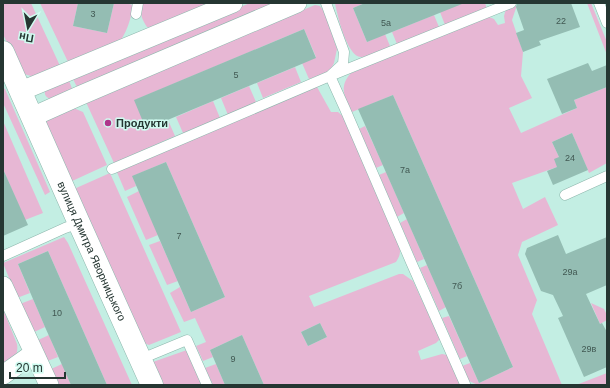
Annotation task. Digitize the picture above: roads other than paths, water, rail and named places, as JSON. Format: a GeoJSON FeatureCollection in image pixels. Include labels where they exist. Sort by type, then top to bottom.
{"type":"FeatureCollection","features":[{"type":"Feature","properties":{"kind":"street"},"geometry":{"type":"LineString","coordinates":[[21,91],[233,3]]}},
{"type":"Feature","properties":{"kind":"street"},"geometry":{"type":"LineString","coordinates":[[32,117],[297,3]]}},
{"type":"Feature","properties":{"kind":"street","name":"вулиця Дмитра Яворницького"},"geometry":{"type":"LineString","coordinates":[[3,52],[152,385]]}},
{"type":"Feature","properties":{"kind":"street"},"geometry":{"type":"LineString","coordinates":[[3,286],[49,385]]}},
{"type":"Feature","properties":{"kind":"street"},"geometry":{"type":"LineString","coordinates":[[3,375],[34,353]]}},
{"type":"Feature","properties":{"kind":"lane"},"geometry":{"type":"LineString","coordinates":[[136,14],[138,3]]}},
{"type":"Feature","properties":{"kind":"lane"},"geometry":{"type":"LineString","coordinates":[[326,3],[344,52],[342,64],[330,76]]}},
{"type":"Feature","properties":{"kind":"lane"},"geometry":{"type":"LineString","coordinates":[[112,169],[330,76],[511,3]]}},
{"type":"Feature","properties":{"kind":"lane"},"geometry":{"type":"LineString","coordinates":[[599,3],[607,23]]}},
{"type":"Feature","properties":{"kind":"lane"},"geometry":{"type":"LineString","coordinates":[[330,76],[465,384]]}},
{"type":"Feature","properties":{"kind":"lane"},"geometry":{"type":"LineString","coordinates":[[565,195],[607,176]]}},
{"type":"Feature","properties":{"kind":"lane"},"geometry":{"type":"LineString","coordinates":[[3,256],[79,223]]}},
{"type":"Feature","properties":{"kind":"lane"},"geometry":{"type":"LineString","coordinates":[[141,359],[187,340],[207,385]]}},
{"type":"Feature","properties":{"kind":"place","name":"Продукти"},"geometry":{"type":"Point","coordinates":[108,123]}}]}
